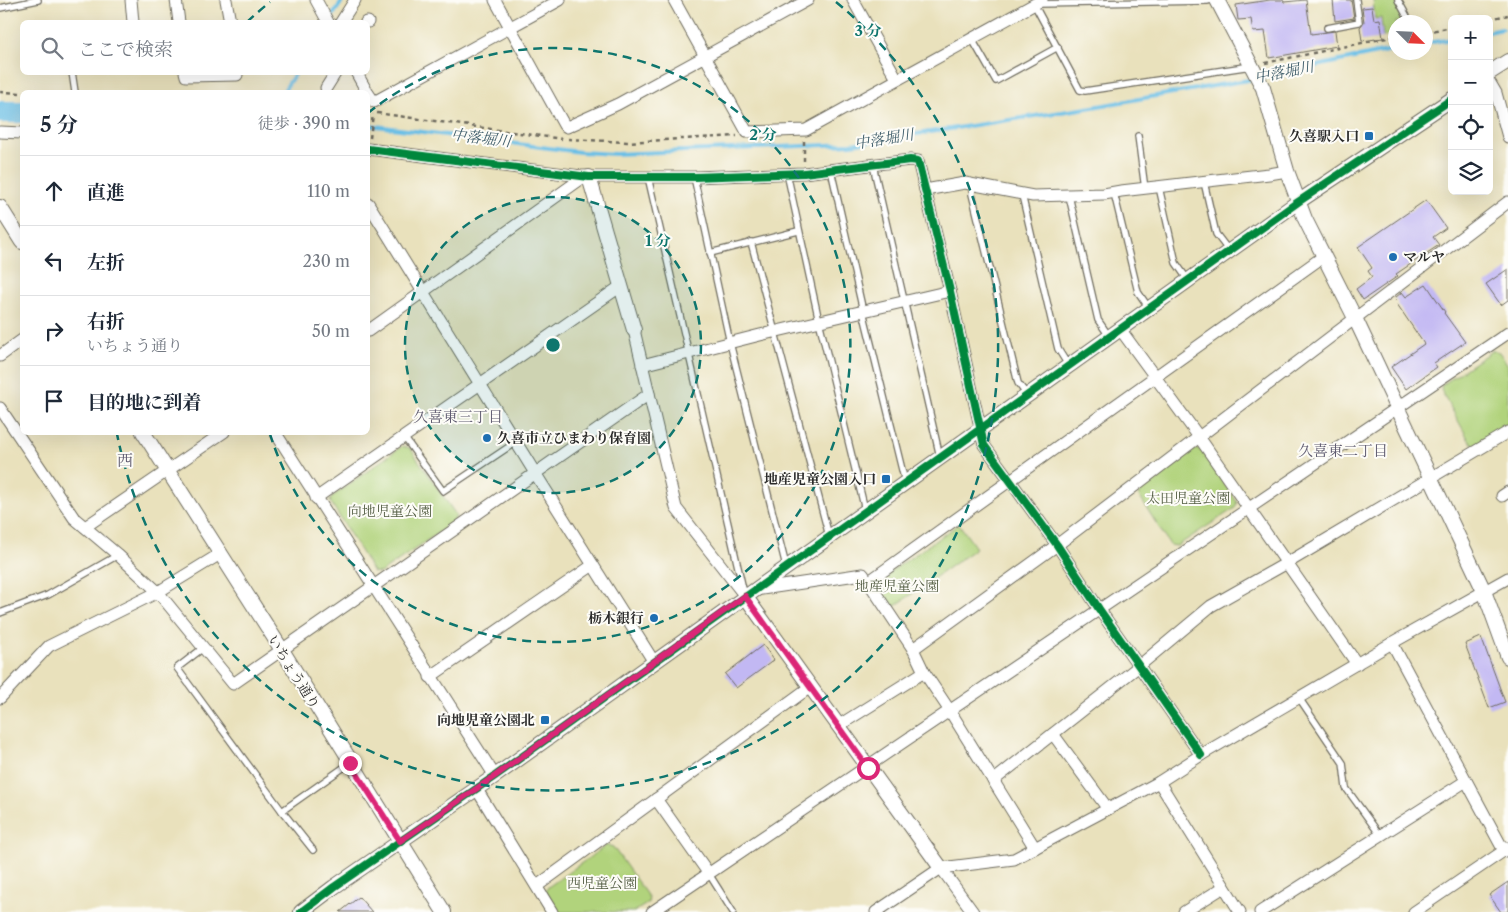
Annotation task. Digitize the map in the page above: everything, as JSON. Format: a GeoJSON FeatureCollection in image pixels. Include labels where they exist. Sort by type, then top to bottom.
{"type":"FeatureCollection","features":[{"type":"Feature","properties":{"kind":"street"},"geometry":{"type":"LineString","coordinates":[[131,0],[134,20]]}},
{"type":"Feature","properties":{"kind":"street"},"geometry":{"type":"LineString","coordinates":[[176,0],[179,20]]}},
{"type":"Feature","properties":{"kind":"street"},"geometry":{"type":"LineString","coordinates":[[226,0],[230,20]]}},
{"type":"Feature","properties":{"kind":"street"},"geometry":{"type":"LineString","coordinates":[[316,0],[326,20]]}},
{"type":"Feature","properties":{"kind":"street"},"geometry":{"type":"LineString","coordinates":[[342,20],[355,0]]}},
{"type":"Feature","properties":{"kind":"street"},"geometry":{"type":"LineString","coordinates":[[495,0],[564,125],[567,127],[618,104],[808,0]]}},
{"type":"Feature","properties":{"kind":"street"},"geometry":{"type":"LineString","coordinates":[[370,97],[374,102],[560,0]]}},
{"type":"Feature","properties":{"kind":"street"},"geometry":{"type":"LineString","coordinates":[[674,0],[747,132],[806,130],[972,39],[1036,1]]}},
{"type":"Feature","properties":{"kind":"street"},"geometry":{"type":"LineString","coordinates":[[853,0],[897,79]]}},
{"type":"Feature","properties":{"kind":"street"},"geometry":{"type":"LineString","coordinates":[[1217,0],[1263,88],[1298,202],[1484,591],[1508,657]]}},
{"type":"Feature","properties":{"kind":"street"},"geometry":{"type":"LineString","coordinates":[[1493,71],[1508,61]]}},
{"type":"Feature","properties":{"kind":"street"},"geometry":{"type":"LineString","coordinates":[[186,75],[237,75]]}},
{"type":"Feature","properties":{"kind":"street"},"geometry":{"type":"LineString","coordinates":[[326,88],[334,75]]}},
{"type":"Feature","properties":{"kind":"street"},"geometry":{"type":"LineString","coordinates":[[358,75],[365,90]]}},
{"type":"Feature","properties":{"kind":"street"},"geometry":{"type":"LineString","coordinates":[[1493,88],[1508,137]]}},
{"type":"Feature","properties":{"kind":"street"},"geometry":{"type":"LineString","coordinates":[[301,912],[495,776],[786,566],[1298,202],[1448,102]]}},
{"type":"Feature","properties":{"kind":"street"},"geometry":{"type":"LineString","coordinates":[[0,132],[20,133]]}},
{"type":"Feature","properties":{"kind":"street"},"geometry":{"type":"LineString","coordinates":[[370,144],[587,176],[694,177],[787,173],[831,170],[910,160],[918,161],[986,449],[1011,480],[1057,545],[1099,609],[1201,755]]}},
{"type":"Feature","properties":{"kind":"street"},"geometry":{"type":"LineString","coordinates":[[925,190],[973,183],[1022,195],[1069,196],[1114,193],[1287,171]]}},
{"type":"Feature","properties":{"kind":"street"},"geometry":{"type":"LineString","coordinates":[[587,176],[634,330],[676,508],[749,593],[810,687],[972,912]]}},
{"type":"Feature","properties":{"kind":"street"},"geometry":{"type":"LineString","coordinates":[[370,331],[587,176]]}},
{"type":"Feature","properties":{"kind":"street"},"geometry":{"type":"LineString","coordinates":[[913,649],[1057,545],[1508,202]]}},
{"type":"Feature","properties":{"kind":"street"},"geometry":{"type":"LineString","coordinates":[[0,207],[20,239]]}},
{"type":"Feature","properties":{"kind":"street"},"geometry":{"type":"LineString","coordinates":[[372,220],[423,292],[654,662]]}},
{"type":"Feature","properties":{"kind":"street"},"geometry":{"type":"LineString","coordinates":[[868,582],[1324,256]]}},
{"type":"Feature","properties":{"kind":"street"},"geometry":{"type":"LineString","coordinates":[[316,498],[621,286]]}},
{"type":"Feature","properties":{"kind":"street"},"geometry":{"type":"LineString","coordinates":[[642,365],[730,342],[950,291]]}},
{"type":"Feature","properties":{"kind":"street"},"geometry":{"type":"LineString","coordinates":[[1115,332],[1156,377],[1357,664]]}},
{"type":"Feature","properties":{"kind":"street"},"geometry":{"type":"LineString","coordinates":[[659,910],[708,874],[868,768],[1099,609],[1508,333]]}},
{"type":"Feature","properties":{"kind":"street"},"geometry":{"type":"LineString","coordinates":[[0,356],[20,341]]}},
{"type":"Feature","properties":{"kind":"street"},"geometry":{"type":"LineString","coordinates":[[0,408],[74,518],[158,592],[233,684],[649,394]]}},
{"type":"Feature","properties":{"kind":"street"},"geometry":{"type":"LineString","coordinates":[[993,781],[1139,666],[1211,606],[1508,432]]}},
{"type":"Feature","properties":{"kind":"street","name":"いちょう通り"},"geometry":{"type":"LineString","coordinates":[[145,435],[282,650],[350,763],[444,912]]}},
{"type":"Feature","properties":{"kind":"street"},"geometry":{"type":"LineString","coordinates":[[85,528],[220,435]]}},
{"type":"Feature","properties":{"kind":"street"},"geometry":{"type":"LineString","coordinates":[[277,435],[495,776]]}},
{"type":"Feature","properties":{"kind":"street"},"geometry":{"type":"LineString","coordinates":[[0,698],[49,646],[158,592],[220,554]]}},
{"type":"Feature","properties":{"kind":"street"},"geometry":{"type":"LineString","coordinates":[[430,677],[593,565]]}},
{"type":"Feature","properties":{"kind":"street"},"geometry":{"type":"LineString","coordinates":[[749,593],[863,574],[913,649],[924,672],[1035,848]]}},
{"type":"Feature","properties":{"kind":"street"},"geometry":{"type":"LineString","coordinates":[[876,912],[941,868],[1014,859],[1035,848],[1159,782],[1201,755],[1392,643],[1508,578]]}},
{"type":"Feature","properties":{"kind":"street"},"geometry":{"type":"LineString","coordinates":[[1392,643],[1466,781],[1506,850],[1414,912]]}},
{"type":"Feature","properties":{"kind":"street"},"geometry":{"type":"LineString","coordinates":[[838,726],[924,672]]}},
{"type":"Feature","properties":{"kind":"street"},"geometry":{"type":"LineString","coordinates":[[537,886],[810,687]]}},
{"type":"Feature","properties":{"kind":"street"},"geometry":{"type":"LineString","coordinates":[[1053,734],[1108,809]]}},
{"type":"Feature","properties":{"kind":"street"},"geometry":{"type":"LineString","coordinates":[[1260,912],[1466,781]]}},
{"type":"Feature","properties":{"kind":"street"},"geometry":{"type":"LineString","coordinates":[[1159,782],[1240,912]]}},
{"type":"Feature","properties":{"kind":"street"},"geometry":{"type":"LineString","coordinates":[[476,788],[552,912]]}},
{"type":"Feature","properties":{"kind":"street"},"geometry":{"type":"LineString","coordinates":[[656,799],[708,874]]}},
{"type":"Feature","properties":{"kind":"street"},"geometry":{"type":"LineString","coordinates":[[1184,912],[1224,887]]}},
{"type":"Feature","properties":{"kind":"lane"},"geometry":{"type":"LineString","coordinates":[[0,8],[38,0]]}},
{"type":"Feature","properties":{"kind":"lane"},"geometry":{"type":"LineString","coordinates":[[1036,1],[1058,5],[1211,0]]}},
{"type":"Feature","properties":{"kind":"lane"},"geometry":{"type":"LineString","coordinates":[[1328,28],[1359,22],[1356,0]]}},
{"type":"Feature","properties":{"kind":"lane"},"geometry":{"type":"LineString","coordinates":[[1398,0],[1406,15]]}},
{"type":"Feature","properties":{"kind":"lane"},"geometry":{"type":"LineString","coordinates":[[1036,1],[1080,90],[1085,92],[1252,67]]}},
{"type":"Feature","properties":{"kind":"lane"},"geometry":{"type":"LineString","coordinates":[[972,39],[996,81],[1058,47]]}},
{"type":"Feature","properties":{"kind":"lane"},"geometry":{"type":"LineString","coordinates":[[72,75],[75,90]]}},
{"type":"Feature","properties":{"kind":"lane"},"geometry":{"type":"LineString","coordinates":[[1138,136],[1145,189]]}},
{"type":"Feature","properties":{"kind":"lane"},"geometry":{"type":"LineString","coordinates":[[873,165],[940,457]]}},
{"type":"Feature","properties":{"kind":"lane"},"geometry":{"type":"LineString","coordinates":[[831,170],[905,482]]}},
{"type":"Feature","properties":{"kind":"lane"},"geometry":{"type":"LineString","coordinates":[[787,173],[798,231],[865,510]]}},
{"type":"Feature","properties":{"kind":"lane"},"geometry":{"type":"LineString","coordinates":[[648,177],[689,353],[749,593]]}},
{"type":"Feature","properties":{"kind":"lane"},"geometry":{"type":"LineString","coordinates":[[694,177],[730,342],[786,566]]}},
{"type":"Feature","properties":{"kind":"lane"},"geometry":{"type":"LineString","coordinates":[[1204,182],[1216,234],[1229,251]]}},
{"type":"Feature","properties":{"kind":"lane"},"geometry":{"type":"LineString","coordinates":[[973,183],[972,194],[1018,383],[1027,394]]}},
{"type":"Feature","properties":{"kind":"lane"},"geometry":{"type":"LineString","coordinates":[[1159,187],[1176,263],[1188,280]]}},
{"type":"Feature","properties":{"kind":"lane"},"geometry":{"type":"LineString","coordinates":[[1114,193],[1138,292],[1149,308]]}},
{"type":"Feature","properties":{"kind":"lane"},"geometry":{"type":"LineString","coordinates":[[1022,195],[1058,349],[1069,366]]}},
{"type":"Feature","properties":{"kind":"lane"},"geometry":{"type":"LineString","coordinates":[[1069,196],[1098,320],[1115,332]]}},
{"type":"Feature","properties":{"kind":"lane"},"geometry":{"type":"LineString","coordinates":[[710,253],[798,231]]}},
{"type":"Feature","properties":{"kind":"lane"},"geometry":{"type":"LineString","coordinates":[[752,242],[774,332],[829,536]]}},
{"type":"Feature","properties":{"kind":"lane"},"geometry":{"type":"LineString","coordinates":[[404,436],[443,491],[516,442]]}},
{"type":"Feature","properties":{"kind":"lane"},"geometry":{"type":"LineString","coordinates":[[0,613],[48,595],[118,555]]}},
{"type":"Feature","properties":{"kind":"lane"},"geometry":{"type":"LineString","coordinates":[[203,648],[177,668],[313,850]]}},
{"type":"Feature","properties":{"kind":"lane"},"geometry":{"type":"LineString","coordinates":[[1299,698],[1343,763],[1346,788],[1380,835]]}},
{"type":"Feature","properties":{"kind":"lane"},"geometry":{"type":"LineString","coordinates":[[282,811],[350,763]]}},
{"type":"Feature","properties":{"kind":"lane"},"geometry":{"type":"LineString","coordinates":[[708,874],[733,912]]}},
{"type":"Feature","properties":{"kind":"path"},"geometry":{"type":"LineString","coordinates":[[1493,18],[1508,16]]}},
{"type":"Feature","properties":{"kind":"path"},"geometry":{"type":"LineString","coordinates":[[1433,30],[1448,27]]}},
{"type":"Feature","properties":{"kind":"path"},"geometry":{"type":"LineString","coordinates":[[1252,67],[1388,38]]}},
{"type":"Feature","properties":{"kind":"path"},"geometry":{"type":"LineString","coordinates":[[0,92],[20,93]]}},
{"type":"Feature","properties":{"kind":"path"},"geometry":{"type":"LineString","coordinates":[[370,132],[373,115]]}},
{"type":"Feature","properties":{"kind":"path"},"geometry":{"type":"LineString","coordinates":[[804,136],[804,158]]}},
{"type":"Feature","properties":{"kind":"green space"},"geometry":{"type":"Polygon","coordinates":[[[1373,0],[1394,0],[1403,15],[1388,15],[1388,36],[1383,37],[1381,18],[1375,19],[1373,0]]]}},
{"type":"Feature","properties":{"kind":"green space"},"geometry":{"type":"Polygon","coordinates":[[[1493,350],[1499,352],[1508,365],[1508,425],[1475,445],[1470,442],[1441,390],[1442,385],[1493,350]]]}},
{"type":"Feature","properties":{"kind":"green space","name":"向地児童公園"},"geometry":{"type":"Polygon","coordinates":[[[402,446],[410,448],[456,515],[454,522],[380,573],[373,572],[330,501],[333,496],[402,446]]]}},
{"type":"Feature","properties":{"kind":"green space","name":"太田児童公園"},"geometry":{"type":"Polygon","coordinates":[[[1196,449],[1202,451],[1237,502],[1235,508],[1177,546],[1170,545],[1139,496],[1138,490],[1196,449]]]}},
{"type":"Feature","properties":{"kind":"green space","name":"地産児童公園"},"geometry":{"type":"Polygon","coordinates":[[[959,524],[976,548],[891,609],[876,585],[880,579],[959,524]]]}},
{"type":"Feature","properties":{"kind":"green space","name":"西児童公園"},"geometry":{"type":"Polygon","coordinates":[[[607,845],[613,847],[649,898],[648,903],[634,912],[557,912],[545,892],[548,887],[607,845]]]}},
{"type":"Feature","properties":{"kind":"building"},"geometry":{"type":"Polygon","coordinates":[[[1283,0],[1284,2],[1306,0],[1311,34],[1335,31],[1337,46],[1269,58],[1265,31],[1253,32],[1251,19],[1238,20],[1236,5],[1283,0]]]}},
{"type":"Feature","properties":{"kind":"building"},"geometry":{"type":"Polygon","coordinates":[[[1333,0],[1351,0],[1354,18],[1335,21],[1333,0]]]}},
{"type":"Feature","properties":{"kind":"building"},"geometry":{"type":"Polygon","coordinates":[[[1372,7],[1374,20],[1380,19],[1383,38],[1362,41],[1360,27],[1364,22],[1362,8],[1372,7]]]}},
{"type":"Feature","properties":{"kind":"building","name":"マルヤ"},"geometry":{"type":"Polygon","coordinates":[[[1426,200],[1446,228],[1433,237],[1439,245],[1396,274],[1398,276],[1363,300],[1356,289],[1372,277],[1368,271],[1372,268],[1358,247],[1426,200]]]}},
{"type":"Feature","properties":{"kind":"building"},"geometry":{"type":"Polygon","coordinates":[[[1508,269],[1508,300],[1501,305],[1486,284],[1508,269]]]}},
{"type":"Feature","properties":{"kind":"building"},"geometry":{"type":"Polygon","coordinates":[[[1426,284],[1465,342],[1434,363],[1437,367],[1406,389],[1391,367],[1424,344],[1397,304],[1395,298],[1402,292],[1406,297],[1426,284]]]}},
{"type":"Feature","properties":{"kind":"building"},"geometry":{"type":"Polygon","coordinates":[[[1481,637],[1505,702],[1489,708],[1465,644],[1481,637]]]}},
{"type":"Feature","properties":{"kind":"building"},"geometry":{"type":"Polygon","coordinates":[[[763,645],[774,660],[736,688],[725,674],[763,645]]]}},
{"type":"Feature","properties":{"kind":"building"},"geometry":{"type":"Polygon","coordinates":[[[1508,882],[1508,912],[1501,912],[1489,895],[1508,882]]]}},
{"type":"Feature","properties":{"kind":"building"},"geometry":{"type":"Polygon","coordinates":[[[359,897],[372,912],[340,912],[359,897]]]}},
{"type":"Feature","properties":{"kind":"waterway"},"geometry":{"type":"LineString","coordinates":[[330,20],[343,0]]}},
{"type":"Feature","properties":{"kind":"waterway","name":"中落堀川"},"geometry":{"type":"LineString","coordinates":[[1493,31],[1502,29]]}},
{"type":"Feature","properties":{"kind":"waterway","name":"中落堀川"},"geometry":{"type":"LineString","coordinates":[[1433,42],[1448,40]]}},
{"type":"Feature","properties":{"kind":"waterway","name":"中落堀川"},"geometry":{"type":"LineString","coordinates":[[1261,78],[1388,51]]}},
{"type":"Feature","properties":{"kind":"waterway"},"geometry":{"type":"LineString","coordinates":[[284,90],[294,75]]}},
{"type":"Feature","properties":{"kind":"waterway","name":"中落堀川"},"geometry":{"type":"LineString","coordinates":[[370,125],[580,152],[615,154],[851,144],[1081,109],[1254,79]]}},
{"type":"Feature","properties":{"kind":"waterway","name":"中落堀川"},"geometry":{"type":"LineString","coordinates":[[0,112],[20,112]]}},
{"type":"Feature","properties":{"kind":"cycle path"},"geometry":{"type":"LineString","coordinates":[[301,912],[334,887],[495,776],[1298,202],[1448,102]]}},
{"type":"Feature","properties":{"kind":"cycle path"},"geometry":{"type":"LineString","coordinates":[[370,149],[589,177],[694,177],[804,173],[910,160],[918,161],[950,291],[984,445],[1057,545],[1099,609],[1201,755]]}},
{"type":"Feature","properties":{"kind":"place","name":"久喜駅入口"},"geometry":{"type":"Point","coordinates":[1369,136]}},
{"type":"Feature","properties":{"kind":"place","name":"マルヤ"},"geometry":{"type":"Point","coordinates":[1393,257]}},
{"type":"Feature","properties":{"kind":"place","name":"久喜市立ひまわり保育園"},"geometry":{"type":"Point","coordinates":[487,438]}},
{"type":"Feature","properties":{"kind":"place","name":"地産児童公園入口"},"geometry":{"type":"Point","coordinates":[886,479]}},
{"type":"Feature","properties":{"kind":"place","name":"栃木銀行"},"geometry":{"type":"Point","coordinates":[654,618]}},
{"type":"Feature","properties":{"kind":"place","name":"向地児童公園北"},"geometry":{"type":"Point","coordinates":[545,720]}},
{"type":"Feature","properties":{"kind":"district","name":"久喜東三丁目"},"geometry":{"type":"Point","coordinates":[458,417]}},
{"type":"Feature","properties":{"kind":"district","name":"久喜東二丁目"},"geometry":{"type":"Point","coordinates":[1343,451]}},
{"type":"Feature","properties":{"kind":"district","name":"西"},"geometry":{"type":"Point","coordinates":[125,460]}},
{"type":"Feature","properties":{"kind":"route"},"geometry":{"type":"LineString","coordinates":[[350,763],[400,841],[495,776],[745,596],[868,768]]}}]}
